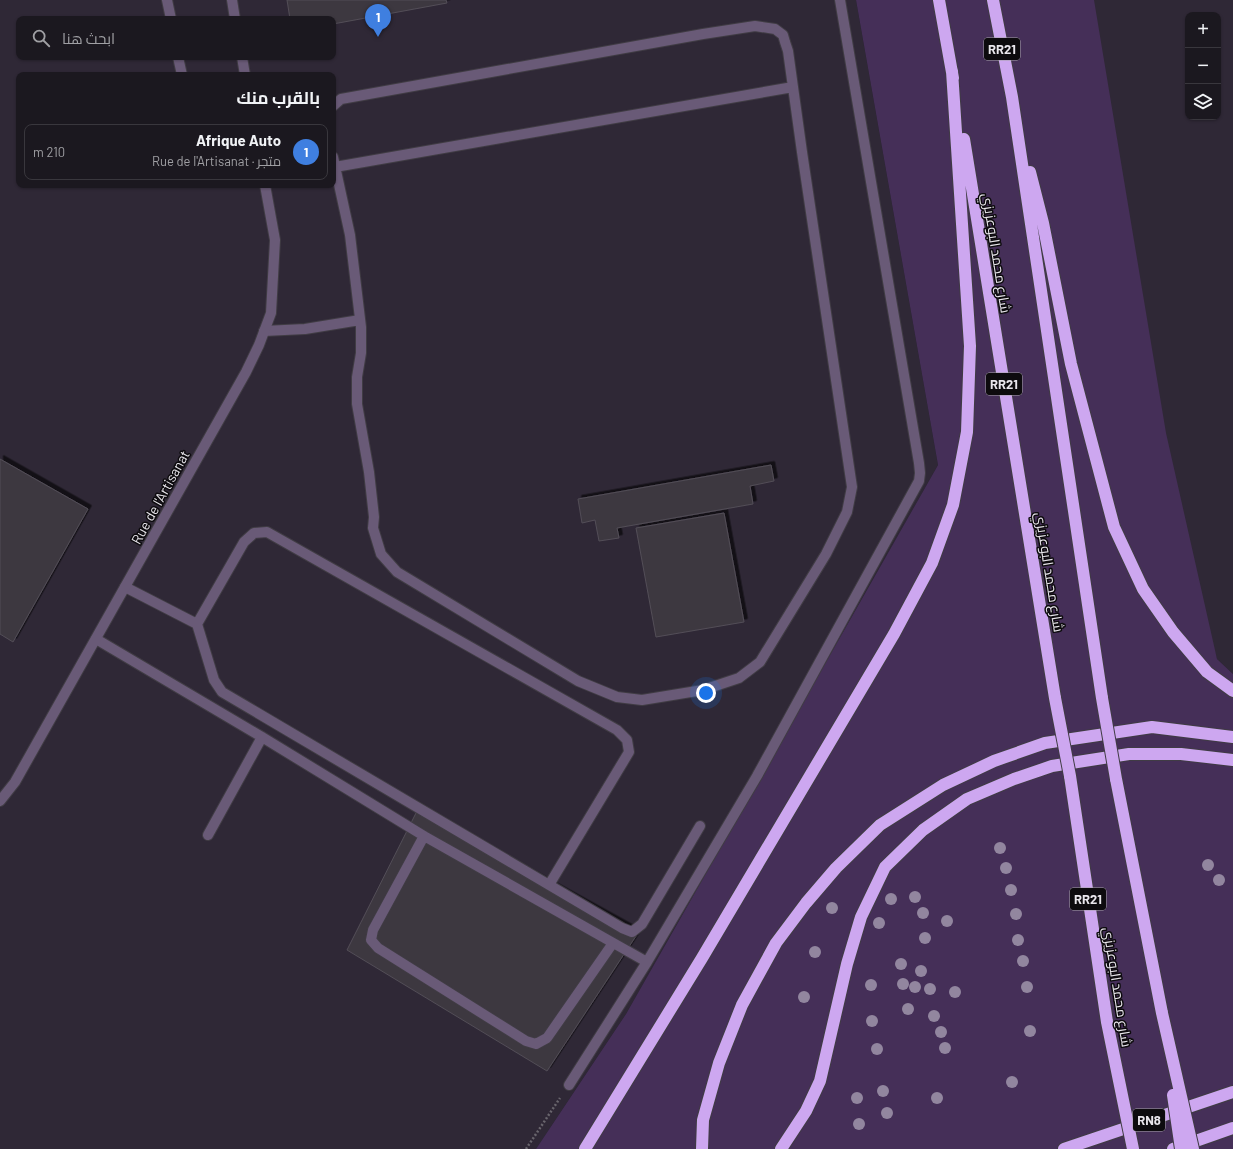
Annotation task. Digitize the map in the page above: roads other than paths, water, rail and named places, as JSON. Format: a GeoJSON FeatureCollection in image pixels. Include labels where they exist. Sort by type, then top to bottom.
{"type":"FeatureCollection","features":[{"type":"Feature","properties":{"kind":"highway","name":"شارع محمد البوعزيزي"},"geometry":{"type":"LineString","coordinates":[[939,0],[1055,698],[1070,776],[1107,1022],[1133,1149]]}},
{"type":"Feature","properties":{"kind":"highway","name":"RR21"},"geometry":{"type":"LineString","coordinates":[[993,0],[1012,97],[1102,698],[1116,778],[1162,1012],[1181,1149]]}},
{"type":"Feature","properties":{"kind":"highway"},"geometry":{"type":"LineString","coordinates":[[585,1149],[706,951],[894,634],[932,563],[953,505],[967,432],[970,346],[952,71]]}},
{"type":"Feature","properties":{"kind":"highway"},"geometry":{"type":"LineString","coordinates":[[1012,97],[1043,223],[1071,364],[1114,527],[1144,589],[1173,632],[1207,672],[1233,691]]}},
{"type":"Feature","properties":{"kind":"highway"},"geometry":{"type":"LineString","coordinates":[[702,1149],[703,1120],[719,1063],[742,1004],[776,943],[806,903],[836,868],[880,825],[943,785],[994,761],[1045,743],[1152,728],[1233,737]]}},
{"type":"Feature","properties":{"kind":"highway"},"geometry":{"type":"LineString","coordinates":[[781,1149],[806,1111],[820,1081],[847,964],[861,917],[885,867],[923,830],[967,799],[1014,779],[1052,766],[1129,754],[1181,754],[1233,760]]}},
{"type":"Feature","properties":{"kind":"highway"},"geometry":{"type":"LineString","coordinates":[[1162,1012],[1193,1149]]}},
{"type":"Feature","properties":{"kind":"highway"},"geometry":{"type":"LineString","coordinates":[[1107,1022],[1125,1149]]}},
{"type":"Feature","properties":{"kind":"highway","name":"RN8"},"geometry":{"type":"LineString","coordinates":[[1064,1149],[1233,1092]]}},
{"type":"Feature","properties":{"kind":"highway","name":"RN8"},"geometry":{"type":"LineString","coordinates":[[1173,1149],[1233,1128]]}},
{"type":"Feature","properties":{"kind":"street"},"geometry":{"type":"LineString","coordinates":[[167,0],[170,16]]}},
{"type":"Feature","properties":{"kind":"street"},"geometry":{"type":"LineString","coordinates":[[232,0],[235,16]]}},
{"type":"Feature","properties":{"kind":"street"},"geometry":{"type":"LineString","coordinates":[[569,1084],[646,962],[757,776],[919,481],[919,463],[840,0]]}},
{"type":"Feature","properties":{"kind":"street"},"geometry":{"type":"LineString","coordinates":[[336,104],[342,99],[755,26],[775,29],[783,35],[788,51],[852,487],[847,512],[826,554],[760,662],[739,678],[703,690],[642,700],[617,697],[578,681],[397,572],[381,554],[373,528],[374,518],[369,472],[357,404],[361,353],[360,320],[350,235],[336,171]]}},
{"type":"Feature","properties":{"kind":"street"},"geometry":{"type":"LineString","coordinates":[[179,60],[181,72]]}},
{"type":"Feature","properties":{"kind":"street"},"geometry":{"type":"LineString","coordinates":[[242,60],[244,72]]}},
{"type":"Feature","properties":{"kind":"street"},"geometry":{"type":"LineString","coordinates":[[336,162],[793,87]]}},
{"type":"Feature","properties":{"kind":"street","name":"Rue de l'Artisanat"},"geometry":{"type":"LineString","coordinates":[[0,801],[15,782],[246,372],[259,345],[271,313],[275,240],[266,188]]}},
{"type":"Feature","properties":{"kind":"street"},"geometry":{"type":"LineString","coordinates":[[264,331],[305,329],[360,320]]}},
{"type":"Feature","properties":{"kind":"street"},"geometry":{"type":"LineString","coordinates":[[197,624],[244,542],[254,533],[267,532],[617,730],[627,740],[629,752],[549,885]]}},
{"type":"Feature","properties":{"kind":"street"},"geometry":{"type":"LineString","coordinates":[[125,587],[197,624],[214,680],[222,692],[622,928],[632,932],[642,924],[700,826]]}},
{"type":"Feature","properties":{"kind":"street"},"geometry":{"type":"LineString","coordinates":[[96,639],[262,737],[424,836],[646,962]]}},
{"type":"Feature","properties":{"kind":"street"},"geometry":{"type":"LineString","coordinates":[[208,835],[262,737]]}},
{"type":"Feature","properties":{"kind":"street"},"geometry":{"type":"LineString","coordinates":[[424,836],[373,930],[371,940],[378,948],[526,1041],[536,1044],[547,1038],[613,943]]}},
{"type":"Feature","properties":{"kind":"place","name":"Afrique Auto"},"geometry":{"type":"Point","coordinates":[378,37]}}]}
